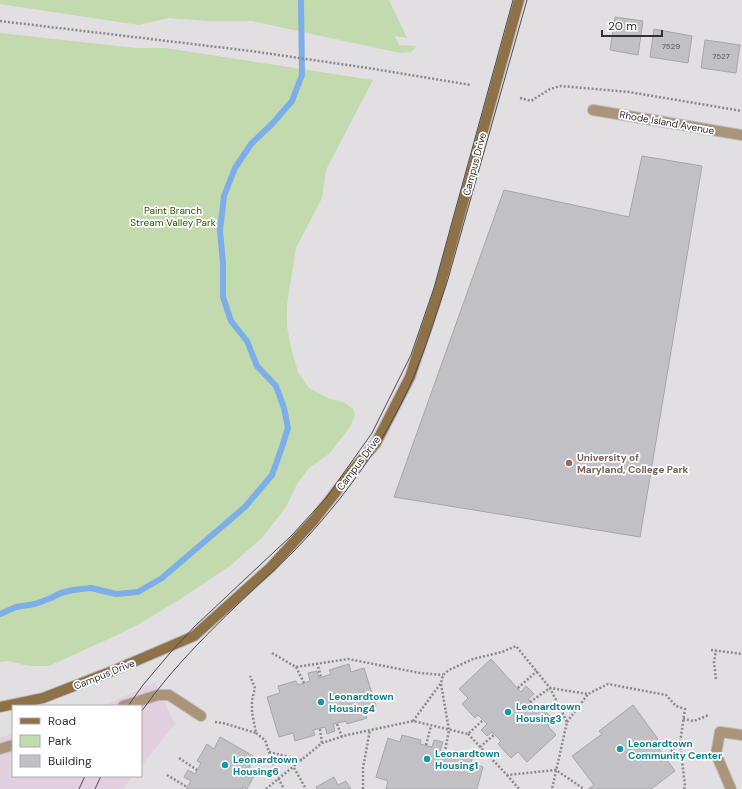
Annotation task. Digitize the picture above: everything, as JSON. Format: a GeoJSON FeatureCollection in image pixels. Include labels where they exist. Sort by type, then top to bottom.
{"type":"FeatureCollection","features":[{"type":"Feature","properties":{"kind":"main road","name":"Campus Drive"},"geometry":{"type":"LineString","coordinates":[[0,707],[43,698],[110,672],[194,636],[275,562],[314,520],[376,443],[410,377],[439,290],[519,0]]}},
{"type":"Feature","properties":{"kind":"street","name":"Rhode Island Avenue"},"geometry":{"type":"LineString","coordinates":[[593,110],[742,135]]}},
{"type":"Feature","properties":{"kind":"street"},"geometry":{"type":"LineString","coordinates":[[126,705],[158,695],[168,695],[201,716]]}},
{"type":"Feature","properties":{"kind":"street"},"geometry":{"type":"LineString","coordinates":[[731,789],[716,754],[720,732],[742,735]]}},
{"type":"Feature","properties":{"kind":"street"},"geometry":{"type":"LineString","coordinates":[[0,749],[12,745]]}},
{"type":"Feature","properties":{"kind":"path"},"geometry":{"type":"LineString","coordinates":[[0,21],[251,51],[368,68],[471,86]]}},
{"type":"Feature","properties":{"kind":"path"},"geometry":{"type":"LineString","coordinates":[[520,98],[531,101],[550,89],[561,86],[628,92],[742,111]]}},
{"type":"Feature","properties":{"kind":"path"},"geometry":{"type":"LineString","coordinates":[[413,721],[441,683],[443,675],[449,670],[473,658],[502,652],[516,646],[550,688],[567,722]]}},
{"type":"Feature","properties":{"kind":"path"},"geometry":{"type":"LineString","coordinates":[[711,650],[742,654]]}},
{"type":"Feature","properties":{"kind":"path"},"geometry":{"type":"LineString","coordinates":[[716,650],[714,662],[716,679]]}},
{"type":"Feature","properties":{"kind":"path"},"geometry":{"type":"LineString","coordinates":[[272,653],[296,667],[304,683]]}},
{"type":"Feature","properties":{"kind":"path"},"geometry":{"type":"LineString","coordinates":[[296,667],[348,659],[420,673],[443,675]]}},
{"type":"Feature","properties":{"kind":"path"},"geometry":{"type":"LineString","coordinates":[[317,663],[321,677]]}},
{"type":"Feature","properties":{"kind":"path"},"geometry":{"type":"LineString","coordinates":[[518,688],[537,671]]}},
{"type":"Feature","properties":{"kind":"path"},"geometry":{"type":"LineString","coordinates":[[250,676],[255,688],[252,700],[252,712],[256,733]]}},
{"type":"Feature","properties":{"kind":"path"},"geometry":{"type":"LineString","coordinates":[[441,683],[449,730],[445,751]]}},
{"type":"Feature","properties":{"kind":"path"},"geometry":{"type":"LineString","coordinates":[[547,789],[552,788],[567,722],[588,694],[608,684],[666,695],[676,706],[685,709],[680,743],[685,786],[684,789]]}},
{"type":"Feature","properties":{"kind":"path"},"geometry":{"type":"LineString","coordinates":[[530,702],[550,688],[588,694]]}},
{"type":"Feature","properties":{"kind":"path"},"geometry":{"type":"LineString","coordinates":[[683,719],[694,721],[709,715]]}},
{"type":"Feature","properties":{"kind":"path"},"geometry":{"type":"LineString","coordinates":[[468,734],[483,720]]}},
{"type":"Feature","properties":{"kind":"path"},"geometry":{"type":"LineString","coordinates":[[266,789],[278,778],[294,768],[322,743],[370,730],[413,721],[468,734],[507,775],[518,789]]}},
{"type":"Feature","properties":{"kind":"path"},"geometry":{"type":"LineString","coordinates":[[212,722],[223,723],[256,733],[265,740],[278,778],[284,789]]}},
{"type":"Feature","properties":{"kind":"path"},"geometry":{"type":"LineString","coordinates":[[337,724],[342,737]]}},
{"type":"Feature","properties":{"kind":"path"},"geometry":{"type":"LineString","coordinates":[[426,745],[432,726]]}},
{"type":"Feature","properties":{"kind":"path"},"geometry":{"type":"LineString","coordinates":[[320,728],[322,743]]}},
{"type":"Feature","properties":{"kind":"path"},"geometry":{"type":"LineString","coordinates":[[363,789],[363,768],[370,730]]}},
{"type":"Feature","properties":{"kind":"path"},"geometry":{"type":"LineString","coordinates":[[480,747],[495,734]]}},
{"type":"Feature","properties":{"kind":"path"},"geometry":{"type":"LineString","coordinates":[[665,757],[680,743]]}},
{"type":"Feature","properties":{"kind":"path"},"geometry":{"type":"LineString","coordinates":[[269,752],[302,760]]}},
{"type":"Feature","properties":{"kind":"path"},"geometry":{"type":"LineString","coordinates":[[179,758],[197,770]]}},
{"type":"Feature","properties":{"kind":"path"},"geometry":{"type":"LineString","coordinates":[[294,768],[306,789]]}},
{"type":"Feature","properties":{"kind":"path"},"geometry":{"type":"LineString","coordinates":[[507,775],[556,770],[584,789]]}},
{"type":"Feature","properties":{"kind":"path"},"geometry":{"type":"LineString","coordinates":[[167,775],[187,787]]}},
{"type":"Feature","properties":{"kind":"shaded area"},"geometry":{"type":"Polygon","coordinates":[[[155,682],[175,724],[142,765],[142,705],[106,705],[155,682]]]}},
{"type":"Feature","properties":{"kind":"shaded area"},"geometry":{"type":"Polygon","coordinates":[[[12,734],[12,777],[132,777],[123,789],[0,789],[0,737],[12,734]]]}},
{"type":"Feature","properties":{"kind":"green space"},"geometry":{"type":"Polygon","coordinates":[[[0,0],[389,0],[407,38],[395,36],[399,45],[417,46],[411,52],[400,53],[252,21],[208,21],[168,18],[139,25],[0,4],[0,0]]]}},
{"type":"Feature","properties":{"kind":"green space","name":"Paint Branch Stream Valley Park"},"geometry":{"type":"Polygon","coordinates":[[[0,33],[136,48],[165,48],[373,80],[326,170],[322,198],[296,248],[287,305],[287,326],[291,348],[298,372],[309,388],[330,399],[344,402],[353,409],[355,415],[350,427],[329,454],[309,468],[297,484],[286,507],[262,538],[231,565],[182,598],[139,624],[49,666],[29,666],[8,661],[0,662],[0,33]]]}},
{"type":"Feature","properties":{"kind":"building"},"geometry":{"type":"Polygon","coordinates":[[[615,17],[643,21],[638,55],[610,50],[615,17]]]}},
{"type":"Feature","properties":{"kind":"building"},"geometry":{"type":"Polygon","coordinates":[[[654,29],[692,36],[688,63],[650,57],[654,29]]]}},
{"type":"Feature","properties":{"kind":"building"},"geometry":{"type":"Polygon","coordinates":[[[705,40],[740,45],[736,73],[701,68],[705,40]]]}},
{"type":"Feature","properties":{"kind":"building"},"geometry":{"type":"Polygon","coordinates":[[[642,156],[702,166],[640,537],[394,497],[504,190],[629,217],[642,156]]]}},
{"type":"Feature","properties":{"kind":"building","name":"Leonardtown Housing3"},"geometry":{"type":"Polygon","coordinates":[[[491,659],[521,692],[526,686],[534,694],[528,699],[537,709],[541,706],[554,721],[548,726],[556,735],[527,762],[518,752],[511,758],[498,744],[501,741],[492,732],[487,736],[481,730],[487,724],[478,715],[475,718],[462,704],[468,698],[459,689],[491,659]]]}},
{"type":"Feature","properties":{"kind":"building","name":"Leonardtown Housing4"},"geometry":{"type":"Polygon","coordinates":[[[349,664],[351,672],[364,668],[376,706],[364,710],[367,718],[347,724],[346,721],[333,724],[335,731],[327,734],[325,727],[313,730],[315,735],[295,741],[293,733],[279,737],[267,697],[280,693],[278,686],[296,681],[298,685],[310,681],[308,673],[317,671],[319,678],[331,674],[329,670],[349,664]]]}},
{"type":"Feature","properties":{"kind":"building","name":"Leonardtown Community Center"},"geometry":{"type":"Polygon","coordinates":[[[633,705],[658,739],[654,742],[675,771],[651,789],[588,789],[594,785],[572,756],[602,734],[599,731],[633,705]]]}},
{"type":"Feature","properties":{"kind":"building","name":"Leonardtown Housing1"},"geometry":{"type":"Polygon","coordinates":[[[402,735],[421,740],[420,744],[432,747],[434,740],[443,742],[440,750],[454,754],[455,750],[473,755],[471,763],[483,767],[477,789],[386,789],[388,781],[376,777],[388,738],[400,742],[402,735]]]}},
{"type":"Feature","properties":{"kind":"building","name":"Leonardtown Housing6"},"geometry":{"type":"Polygon","coordinates":[[[220,737],[255,757],[249,767],[256,772],[247,789],[243,787],[242,789],[186,789],[191,781],[184,777],[188,770],[195,774],[201,763],[197,761],[207,744],[214,749],[220,737]]]}},
{"type":"Feature","properties":{"kind":"building"},"geometry":{"type":"Polygon","coordinates":[[[334,777],[338,785],[346,781],[351,789],[317,789],[316,787],[334,777]]]}},
{"type":"Feature","properties":{"kind":"waterway"},"geometry":{"type":"LineString","coordinates":[[0,614],[16,607],[35,604],[61,593],[73,590],[91,588],[116,594],[138,592],[162,578],[245,507],[272,475],[288,428],[284,408],[276,386],[257,366],[247,341],[231,321],[223,297],[223,263],[220,231],[224,196],[235,168],[251,144],[272,124],[292,101],[302,75],[301,0]]}},
{"type":"Feature","properties":{"kind":"tram line"},"geometry":{"type":"LineString","coordinates":[[129,705],[143,685],[195,626],[291,536],[326,498],[372,433],[411,355],[434,288],[513,0]]}},
{"type":"Feature","properties":{"kind":"tram line"},"geometry":{"type":"LineString","coordinates":[[142,711],[167,678],[196,646],[313,531],[347,490],[377,446],[403,400],[419,364],[448,279],[527,0]]}},
{"type":"Feature","properties":{"kind":"tram line"},"geometry":{"type":"LineString","coordinates":[[79,789],[85,777]]}},
{"type":"Feature","properties":{"kind":"tram line"},"geometry":{"type":"LineString","coordinates":[[95,789],[101,777]]}},
{"type":"Feature","properties":{"kind":"place","name":"University of Maryland, College Park"},"geometry":{"type":"Point","coordinates":[569,463]}},
{"type":"Feature","properties":{"kind":"place","name":"Leonardtown Housing4"},"geometry":{"type":"Point","coordinates":[321,702]}},
{"type":"Feature","properties":{"kind":"place","name":"Leonardtown Housing3"},"geometry":{"type":"Point","coordinates":[508,712]}},
{"type":"Feature","properties":{"kind":"place","name":"Leonardtown Community Center"},"geometry":{"type":"Point","coordinates":[620,749]}},
{"type":"Feature","properties":{"kind":"place","name":"Leonardtown Housing1"},"geometry":{"type":"Point","coordinates":[427,759]}},
{"type":"Feature","properties":{"kind":"place","name":"Leonardtown Housing6"},"geometry":{"type":"Point","coordinates":[225,765]}}]}
